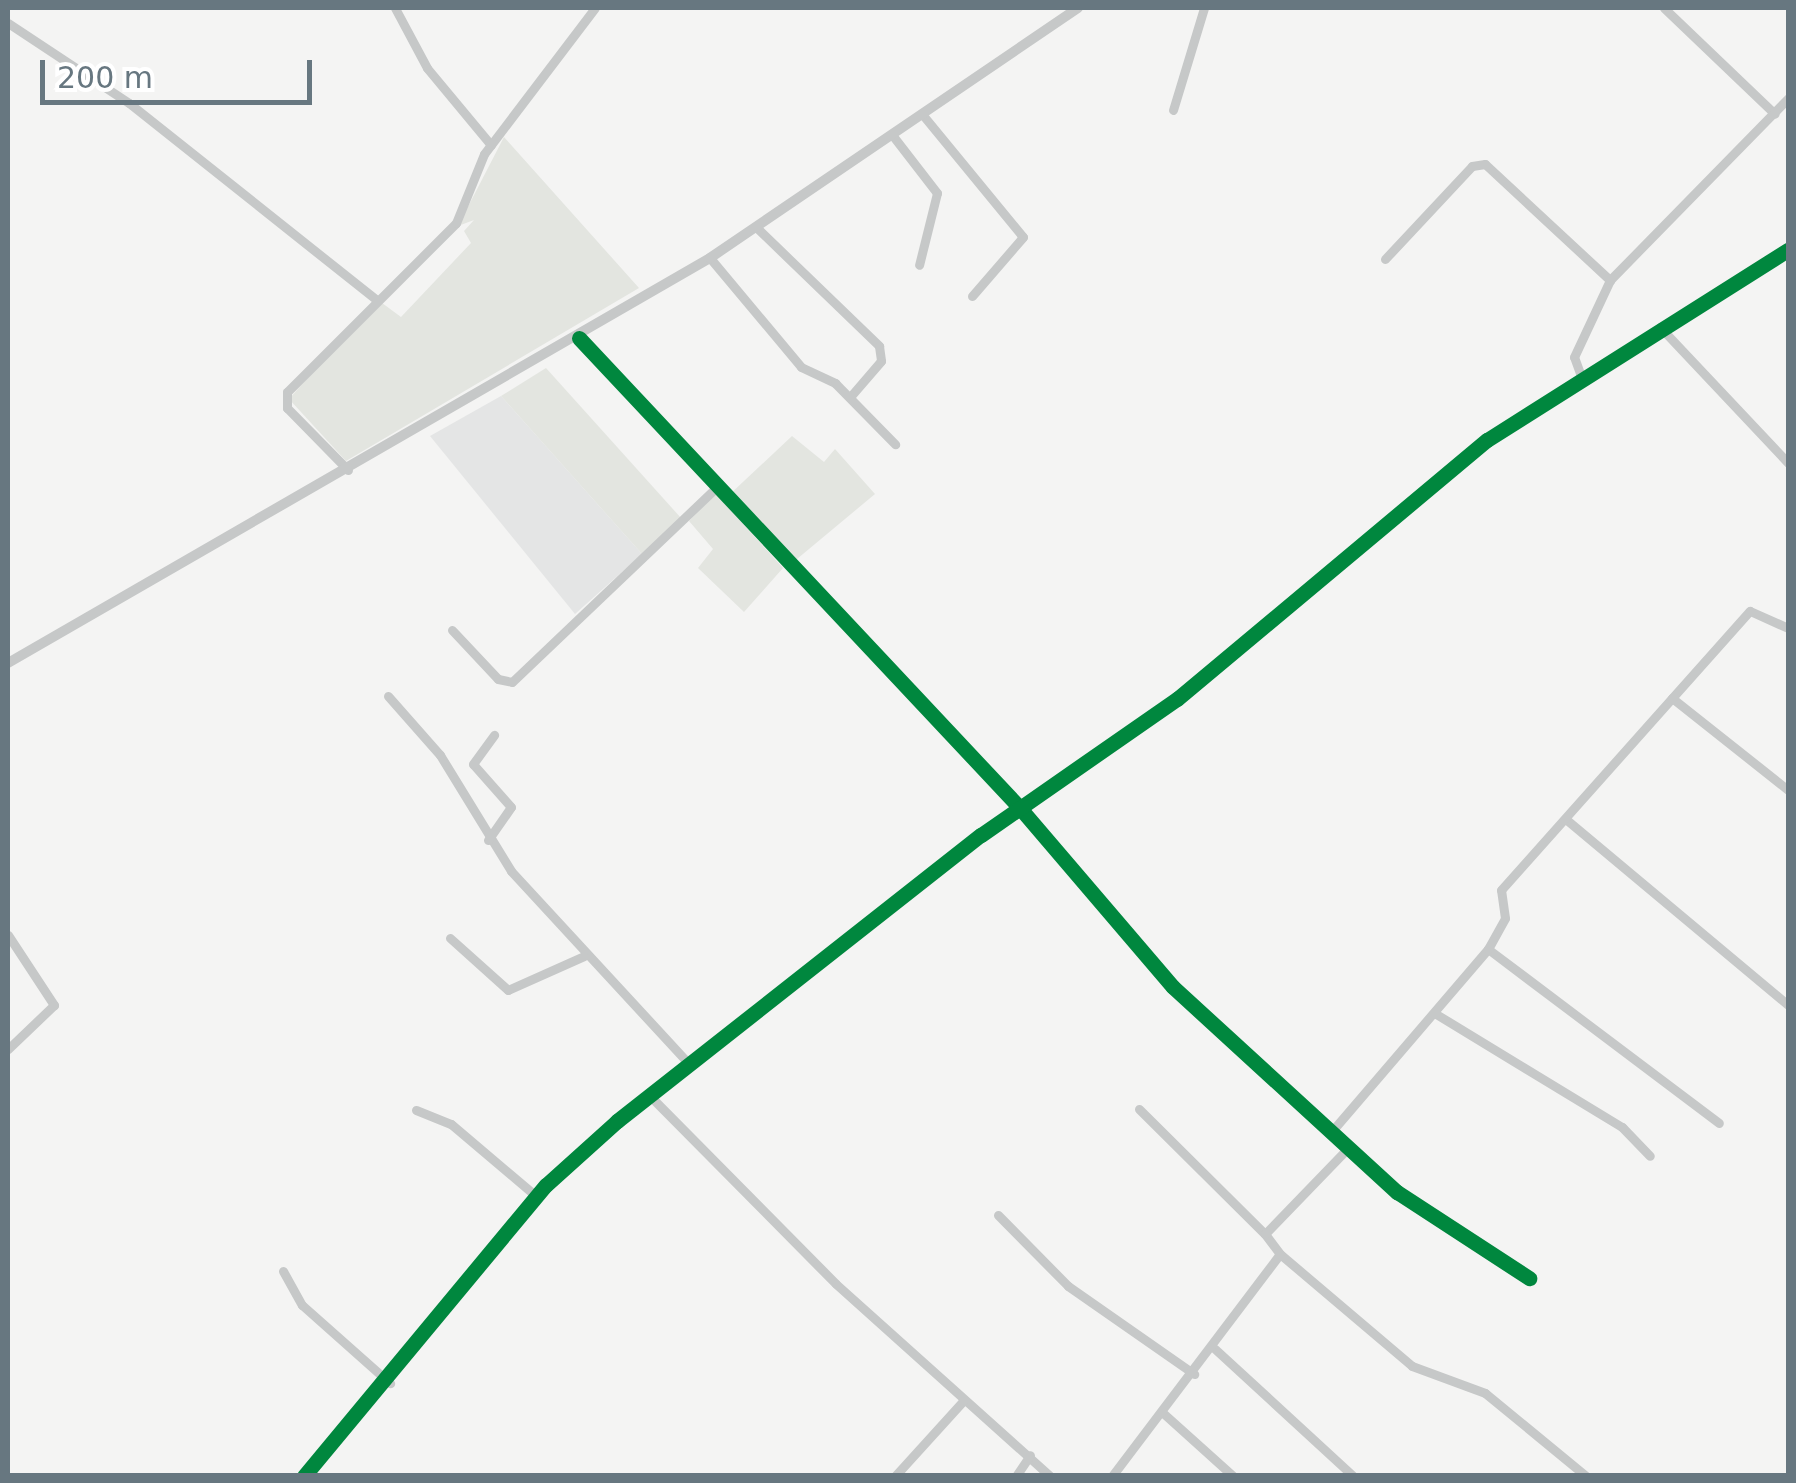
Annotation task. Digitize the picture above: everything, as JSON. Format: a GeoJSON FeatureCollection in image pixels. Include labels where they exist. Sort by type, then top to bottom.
{"type":"FeatureCollection","features":[{"type":"Feature","properties":{"kind":"street"},"geometry":{"type":"LineString","coordinates":[[395,8],[426,68],[491,145]]}},
{"type":"Feature","properties":{"kind":"street"},"geometry":{"type":"LineString","coordinates":[[348,470],[284,400],[374,300],[456,223],[491,145],[595,8]]}},
{"type":"Feature","properties":{"kind":"street"},"geometry":{"type":"LineString","coordinates":[[8,663],[579,338],[710,258],[1078,8]]}},
{"type":"Feature","properties":{"kind":"street"},"geometry":{"type":"LineString","coordinates":[[1173,110],[1204,8]]}},
{"type":"Feature","properties":{"kind":"street"},"geometry":{"type":"LineString","coordinates":[[1664,8],[1776,114]]}},
{"type":"Feature","properties":{"kind":"street"},"geometry":{"type":"LineString","coordinates":[[8,24],[129,103],[374,300]]}},
{"type":"Feature","properties":{"kind":"street"},"geometry":{"type":"LineString","coordinates":[[1582,376],[1574,357],[1610,280],[1788,98]]}},
{"type":"Feature","properties":{"kind":"street"},"geometry":{"type":"LineString","coordinates":[[922,114],[1024,237],[972,296]]}},
{"type":"Feature","properties":{"kind":"street"},"geometry":{"type":"LineString","coordinates":[[893,136],[937,193],[920,264]]}},
{"type":"Feature","properties":{"kind":"street"},"geometry":{"type":"LineString","coordinates":[[1385,259],[1472,166],[1485,164],[1610,280]]}},
{"type":"Feature","properties":{"kind":"street"},"geometry":{"type":"LineString","coordinates":[[758,228],[879,346],[881,362],[850,398]]}},
{"type":"Feature","properties":{"kind":"street"},"geometry":{"type":"LineString","coordinates":[[304,1476],[390,1383],[536,1196],[650,1096],[1020,808],[1142,726],[1341,554],[1582,376],[1788,250]]}},
{"type":"Feature","properties":{"kind":"street"},"geometry":{"type":"LineString","coordinates":[[710,258],[801,368],[850,398],[895,444]]}},
{"type":"Feature","properties":{"kind":"street"},"geometry":{"type":"LineString","coordinates":[[1660,326],[1788,463]]}},
{"type":"Feature","properties":{"kind":"street"},"geometry":{"type":"LineString","coordinates":[[579,338],[1020,808],[1173,987],[1398,1192],[1529,1278]]}},
{"type":"Feature","properties":{"kind":"street"},"geometry":{"type":"LineString","coordinates":[[452,630],[498,679],[512,682],[716,488]]}},
{"type":"Feature","properties":{"kind":"street"},"geometry":{"type":"LineString","coordinates":[[1332,1131],[1436,1014],[1488,948],[1505,918],[1500,890],[1568,821],[1750,611],[1788,628]]}},
{"type":"Feature","properties":{"kind":"street"},"geometry":{"type":"LineString","coordinates":[[388,696],[440,755],[488,840],[584,956],[613,973],[691,1066]]}},
{"type":"Feature","properties":{"kind":"street"},"geometry":{"type":"LineString","coordinates":[[1672,698],[1788,790]]}},
{"type":"Feature","properties":{"kind":"street"},"geometry":{"type":"LineString","coordinates":[[488,840],[511,807],[473,764],[494,735]]}},
{"type":"Feature","properties":{"kind":"street"},"geometry":{"type":"LineString","coordinates":[[1568,821],[1788,1006]]}},
{"type":"Feature","properties":{"kind":"street"},"geometry":{"type":"LineString","coordinates":[[8,935],[54,1005],[8,1050]]}},
{"type":"Feature","properties":{"kind":"street"},"geometry":{"type":"LineString","coordinates":[[450,938],[508,990],[584,956]]}},
{"type":"Feature","properties":{"kind":"street"},"geometry":{"type":"LineString","coordinates":[[1488,948],[1719,1124]]}},
{"type":"Feature","properties":{"kind":"street"},"geometry":{"type":"LineString","coordinates":[[1436,1014],[1622,1127],[1650,1156]]}},
{"type":"Feature","properties":{"kind":"street"},"geometry":{"type":"LineString","coordinates":[[650,1096],[963,1401],[1050,1476]]}},
{"type":"Feature","properties":{"kind":"street"},"geometry":{"type":"LineString","coordinates":[[1138,1109],[1280,1254],[1412,1366],[1485,1393],[1586,1476]]}},
{"type":"Feature","properties":{"kind":"street"},"geometry":{"type":"LineString","coordinates":[[416,1110],[451,1124],[536,1196]]}},
{"type":"Feature","properties":{"kind":"street"},"geometry":{"type":"LineString","coordinates":[[1264,1234],[1349,1147]]}},
{"type":"Feature","properties":{"kind":"street"},"geometry":{"type":"LineString","coordinates":[[998,1214],[1068,1286],[1194,1374]]}},
{"type":"Feature","properties":{"kind":"street"},"geometry":{"type":"LineString","coordinates":[[1112,1476],[1215,1349],[1280,1254]]}},
{"type":"Feature","properties":{"kind":"street"},"geometry":{"type":"LineString","coordinates":[[283,1270],[302,1305],[390,1383]]}},
{"type":"Feature","properties":{"kind":"street"},"geometry":{"type":"LineString","coordinates":[[1215,1349],[1354,1476]]}},
{"type":"Feature","properties":{"kind":"street"},"geometry":{"type":"LineString","coordinates":[[895,1476],[963,1401]]}},
{"type":"Feature","properties":{"kind":"street"},"geometry":{"type":"LineString","coordinates":[[1162,1413],[1232,1476]]}},
{"type":"Feature","properties":{"kind":"street"},"geometry":{"type":"LineString","coordinates":[[1016,1476],[1030,1456]]}},
{"type":"Feature","properties":{"kind":"shaded area"},"geometry":{"type":"Polygon","coordinates":[[[504,137],[639,288],[346,461],[289,399],[378,300],[401,317],[471,243],[464,231],[474,220],[458,226],[504,137]]]}},
{"type":"Feature","properties":{"kind":"shaded area"},"geometry":{"type":"Polygon","coordinates":[[[546,368],[681,518],[642,554],[501,396],[546,368]]]}},
{"type":"Feature","properties":{"kind":"shaded area"},"geometry":{"type":"Polygon","coordinates":[[[501,396],[642,554],[575,614],[430,436],[501,396]]]}},
{"type":"Feature","properties":{"kind":"shaded area"},"geometry":{"type":"Polygon","coordinates":[[[792,436],[824,462],[835,449],[875,494],[791,564],[728,496],[792,436]]]}},
{"type":"Feature","properties":{"kind":"shaded area"},"geometry":{"type":"Polygon","coordinates":[[[715,493],[783,568],[744,612],[698,568],[713,549],[689,521],[715,493]]]}},
{"type":"Feature","properties":{"kind":"cycle path"},"geometry":{"type":"LineString","coordinates":[[304,1476],[546,1185],[617,1121],[981,835],[1177,699],[1487,440],[1788,250]]}},
{"type":"Feature","properties":{"kind":"cycle path"},"geometry":{"type":"LineString","coordinates":[[579,338],[1020,808],[1173,987],[1397,1192],[1529,1278]]}}]}
